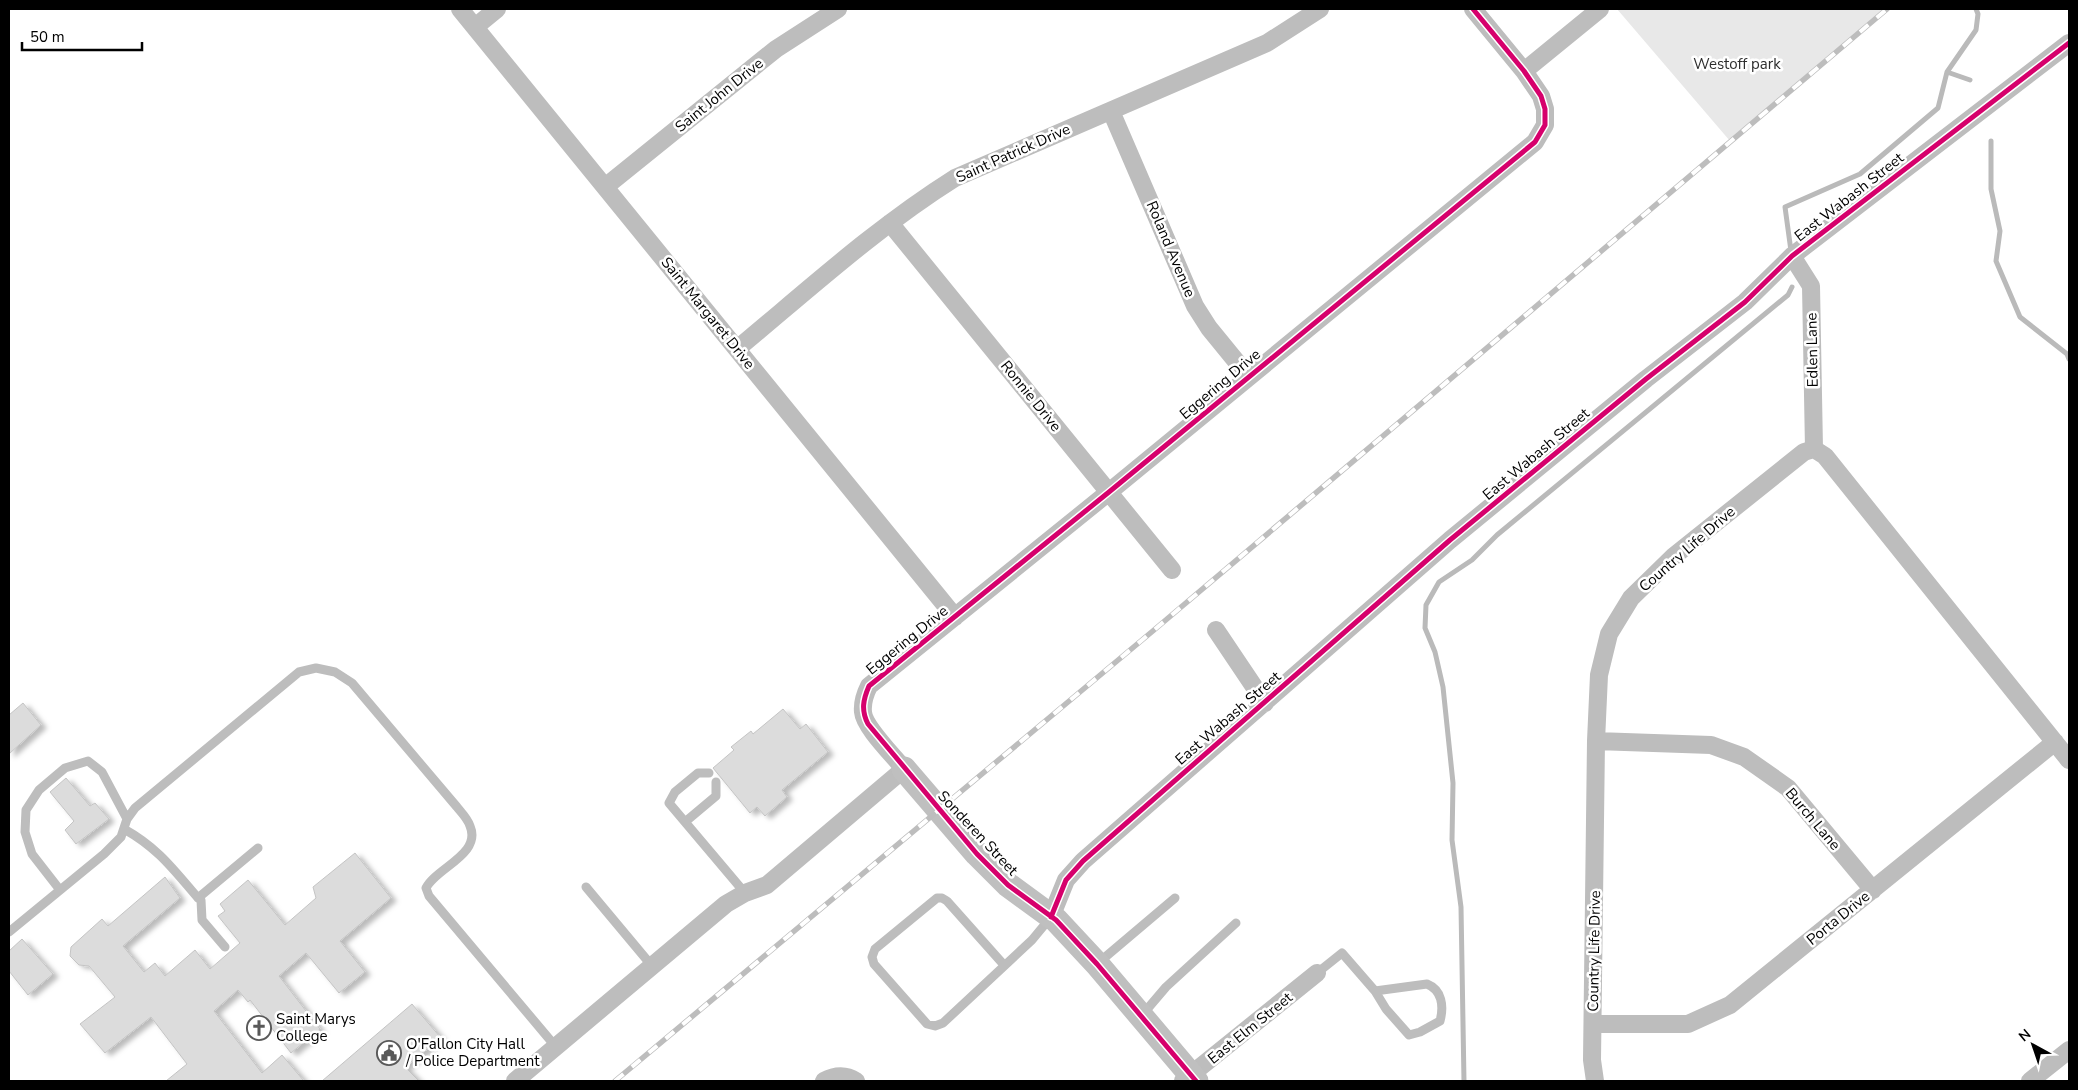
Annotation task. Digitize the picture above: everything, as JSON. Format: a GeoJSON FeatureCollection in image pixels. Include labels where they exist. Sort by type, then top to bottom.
{"type":"FeatureCollection","features":[{"type":"Feature","properties":{"kind":"street","name":"Saint Margaret Drive"},"geometry":{"type":"LineString","coordinates":[[460,9],[955,617]]}},
{"type":"Feature","properties":{"kind":"street"},"geometry":{"type":"LineString","coordinates":[[475,27],[497,9]]}},
{"type":"Feature","properties":{"kind":"street","name":"Saint John Drive"},"geometry":{"type":"LineString","coordinates":[[606,187],[776,48],[814,22],[838,9]]}},
{"type":"Feature","properties":{"kind":"street","name":"Saint Patrick Drive"},"geometry":{"type":"LineString","coordinates":[[737,349],[890,223],[922,199],[955,178],[1266,43],[1320,9]]}},
{"type":"Feature","properties":{"kind":"street","name":"Eggering Drive"},"geometry":{"type":"LineString","coordinates":[[864,698],[869,686],[1109,492],[1535,142],[1544,125],[1545,109],[1541,96],[1524,71],[1473,9]]}},
{"type":"Feature","properties":{"kind":"street"},"geometry":{"type":"LineString","coordinates":[[1524,71],[1600,9]]}},
{"type":"Feature","properties":{"kind":"street","name":"East Wabash Street"},"geometry":{"type":"LineString","coordinates":[[1051,917],[1066,880],[1084,861],[1450,540],[1646,379],[1746,302],[1792,256],[2069,43]]}},
{"type":"Feature","properties":{"kind":"street","name":"Roland Avenue"},"geometry":{"type":"LineString","coordinates":[[1111,111],[1195,306],[1209,328],[1249,377]]}},
{"type":"Feature","properties":{"kind":"street","name":"Ronnie Drive"},"geometry":{"type":"LineString","coordinates":[[890,223],[1172,570]]}},
{"type":"Feature","properties":{"kind":"street","name":"Edlen Lane"},"geometry":{"type":"LineString","coordinates":[[1792,256],[1811,286],[1814,449]]}},
{"type":"Feature","properties":{"kind":"street"},"geometry":{"type":"LineString","coordinates":[[1814,449],[1825,456],[2069,760]]}},
{"type":"Feature","properties":{"kind":"street","name":"Country Life Drive"},"geometry":{"type":"LineString","coordinates":[[1595,1081],[1592,1060],[1596,741],[1599,675],[1609,634],[1631,598],[1674,556],[1804,452],[1814,449]]}},
{"type":"Feature","properties":{"kind":"street"},"geometry":{"type":"LineString","coordinates":[[1216,630],[1265,703]]}},
{"type":"Feature","properties":{"kind":"street","name":"Sonderen Street"},"geometry":{"type":"LineString","coordinates":[[864,698],[863,713],[868,724],[976,854],[1008,885],[1051,917],[1097,964],[1141,1016],[1190,1079]]}},
{"type":"Feature","properties":{"kind":"street","name":"Burch Lane"},"geometry":{"type":"LineString","coordinates":[[1596,741],[1711,745],[1744,757],[1788,788],[1873,890]]}},
{"type":"Feature","properties":{"kind":"street","name":"Porta Drive"},"geometry":{"type":"LineString","coordinates":[[1593,1024],[1688,1024],[1730,1005],[2055,742]]}},
{"type":"Feature","properties":{"kind":"street"},"geometry":{"type":"LineString","coordinates":[[515,1081],[726,904],[745,893],[767,885],[904,769]]}},
{"type":"Feature","properties":{"kind":"street","name":"East Elm Street"},"geometry":{"type":"LineString","coordinates":[[1190,1079],[1317,973]]}},
{"type":"Feature","properties":{"kind":"street"},"geometry":{"type":"LineString","coordinates":[[2030,1081],[2069,1050]]}},
{"type":"Feature","properties":{"kind":"street"},"geometry":{"type":"LineString","coordinates":[[824,1081],[832,1077],[850,1079]]}},
{"type":"Feature","properties":{"kind":"lane"},"geometry":{"type":"LineString","coordinates":[[9,932],[122,837],[127,820],[142,801],[274,690],[299,672],[316,668],[335,672],[352,683],[457,806],[471,827],[471,841],[464,854],[430,880],[426,888],[429,896],[556,1047]]}},
{"type":"Feature","properties":{"kind":"lane"},"geometry":{"type":"LineString","coordinates":[[60,890],[32,854],[25,832],[26,810],[39,790],[65,768],[88,761],[102,772],[127,820]]}},
{"type":"Feature","properties":{"kind":"lane"},"geometry":{"type":"LineString","coordinates":[[709,774],[698,773],[676,792],[669,803],[745,893]]}},
{"type":"Feature","properties":{"kind":"lane"},"geometry":{"type":"LineString","coordinates":[[685,822],[716,796],[716,782]]}},
{"type":"Feature","properties":{"kind":"lane"},"geometry":{"type":"LineString","coordinates":[[124,829],[145,841],[201,900],[202,920],[225,947]]}},
{"type":"Feature","properties":{"kind":"lane"},"geometry":{"type":"LineString","coordinates":[[198,898],[258,848]]}},
{"type":"Feature","properties":{"kind":"lane"},"geometry":{"type":"LineString","coordinates":[[586,887],[652,966]]}},
{"type":"Feature","properties":{"kind":"lane"},"geometry":{"type":"LineString","coordinates":[[1004,965],[948,900],[942,898],[937,898],[875,949],[872,957],[874,964],[928,1024],[935,1026],[943,1023],[1032,940],[1051,917]]}},
{"type":"Feature","properties":{"kind":"lane"},"geometry":{"type":"LineString","coordinates":[[1097,964],[1175,898]]}},
{"type":"Feature","properties":{"kind":"lane"},"geometry":{"type":"LineString","coordinates":[[1141,1016],[1166,987],[1236,923]]}},
{"type":"Feature","properties":{"kind":"lane"},"geometry":{"type":"LineString","coordinates":[[1317,973],[1342,953],[1375,991],[1386,1010],[1409,1035],[1420,1032],[1440,1021],[1443,1001],[1434,987],[1427,984],[1375,991]]}},
{"type":"Feature","properties":{"kind":"green space","name":"Westoff park"},"geometry":{"type":"Polygon","coordinates":[[[1617,9],[1891,9],[1730,141],[1617,9]]]}},
{"type":"Feature","properties":{"kind":"building"},"geometry":{"type":"Polygon","coordinates":[[[23,703],[41,725],[9,754],[9,715],[23,703]]]}},
{"type":"Feature","properties":{"kind":"building"},"geometry":{"type":"Polygon","coordinates":[[[783,709],[800,729],[806,724],[828,752],[782,790],[787,797],[765,816],[757,807],[750,813],[713,768],[734,750],[731,747],[751,731],[753,734],[783,709]]]}},
{"type":"Feature","properties":{"kind":"building"},"geometry":{"type":"Polygon","coordinates":[[[66,778],[90,806],[95,803],[109,819],[76,844],[65,830],[74,821],[50,792],[66,778]]]}},
{"type":"Feature","properties":{"kind":"building"},"geometry":{"type":"Polygon","coordinates":[[[355,853],[391,898],[340,941],[365,972],[339,993],[306,953],[279,976],[320,1029],[291,1053],[250,1000],[248,1002],[238,990],[214,1011],[262,1073],[282,1055],[304,1081],[166,1081],[187,1064],[151,1017],[105,1053],[80,1024],[115,997],[89,966],[79,965],[70,956],[71,947],[102,919],[108,926],[165,877],[180,898],[123,946],[144,972],[155,963],[165,976],[195,950],[210,969],[240,943],[218,916],[225,911],[220,904],[248,880],[285,925],[316,898],[313,887],[355,853]]]}},
{"type":"Feature","properties":{"kind":"building"},"geometry":{"type":"Polygon","coordinates":[[[22,939],[53,974],[28,995],[9,971],[9,951],[22,939]]]}},
{"type":"Feature","properties":{"kind":"building","name":"O'Fallon City Hall / Police Department"},"geometry":{"type":"Polygon","coordinates":[[[412,1004],[441,1038],[405,1067],[419,1081],[322,1081],[412,1004]]]}},
{"type":"Feature","properties":{"kind":"waterway"},"geometry":{"type":"LineString","coordinates":[[1791,251],[1785,207],[1860,174],[1938,108],[1947,72],[1976,30],[1978,14],[1976,9]]}},
{"type":"Feature","properties":{"kind":"waterway"},"geometry":{"type":"LineString","coordinates":[[1947,72],[1970,80]]}},
{"type":"Feature","properties":{"kind":"waterway"},"geometry":{"type":"LineString","coordinates":[[1991,141],[1991,189],[2000,231],[1996,261],[2020,317],[2067,354],[2069,359]]}},
{"type":"Feature","properties":{"kind":"waterway"},"geometry":{"type":"LineString","coordinates":[[1464,1081],[1461,907],[1452,840],[1453,783],[1443,687],[1435,652],[1425,628],[1426,605],[1439,582],[1472,560],[1497,535],[1788,295],[1792,287]]}},
{"type":"Feature","properties":{"kind":"railway"},"geometry":{"type":"LineString","coordinates":[[615,1081],[1154,630],[1887,9]]}},
{"type":"Feature","properties":{"kind":"cycle path"},"geometry":{"type":"LineString","coordinates":[[1196,1081],[1097,964],[1056,920],[1008,885],[977,854],[868,724],[864,710],[865,696],[869,686],[1109,492],[1535,142],[1545,125],[1545,109],[1541,96],[1524,71],[1473,9]]}},
{"type":"Feature","properties":{"kind":"cycle path"},"geometry":{"type":"LineString","coordinates":[[1051,917],[1066,880],[1083,861],[1450,540],[1646,379],[1745,302],[1792,256],[2069,43]]}},
{"type":"Feature","properties":{"kind":"place","name":"Saint Marys College"},"geometry":{"type":"Point","coordinates":[259,1028]}},
{"type":"Feature","properties":{"kind":"place","name":"O'Fallon City Hall / Police Department"},"geometry":{"type":"Point","coordinates":[389,1053]}}]}
